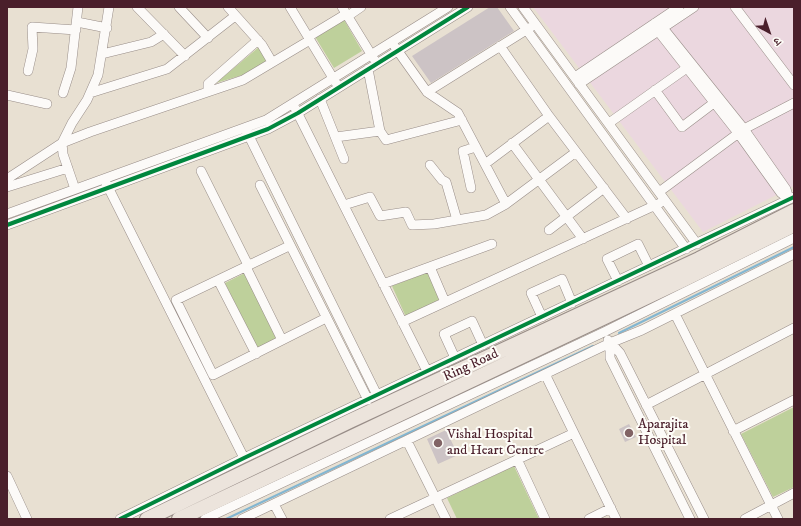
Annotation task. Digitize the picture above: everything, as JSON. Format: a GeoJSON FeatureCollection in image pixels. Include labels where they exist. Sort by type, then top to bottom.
{"type":"FeatureCollection","features":[{"type":"Feature","properties":{"kind":"highway","name":"Ring Road"},"geometry":{"type":"LineString","coordinates":[[179,519],[585,319],[699,259],[792,202]]}},
{"type":"Feature","properties":{"kind":"highway","name":"Ring Road"},"geometry":{"type":"LineString","coordinates":[[147,519],[794,225]]}},
{"type":"Feature","properties":{"kind":"street"},"geometry":{"type":"LineString","coordinates":[[63,92],[71,68],[78,7]]}},
{"type":"Feature","properties":{"kind":"street"},"geometry":{"type":"LineString","coordinates":[[137,7],[185,56]]}},
{"type":"Feature","properties":{"kind":"street"},"geometry":{"type":"LineString","coordinates":[[179,7],[208,38]]}},
{"type":"Feature","properties":{"kind":"street"},"geometry":{"type":"LineString","coordinates":[[228,7],[258,40],[272,62]]}},
{"type":"Feature","properties":{"kind":"street"},"geometry":{"type":"LineString","coordinates":[[290,7],[338,88]]}},
{"type":"Feature","properties":{"kind":"street"},"geometry":{"type":"LineString","coordinates":[[7,179],[62,143],[243,80],[309,38],[345,12],[361,7]]}},
{"type":"Feature","properties":{"kind":"street"},"geometry":{"type":"LineString","coordinates":[[7,214],[266,120],[448,7]]}},
{"type":"Feature","properties":{"kind":"street"},"geometry":{"type":"LineString","coordinates":[[7,225],[268,129],[298,113],[468,7]]}},
{"type":"Feature","properties":{"kind":"street"},"geometry":{"type":"LineString","coordinates":[[510,7],[686,249]]}},
{"type":"Feature","properties":{"kind":"street"},"geometry":{"type":"LineString","coordinates":[[523,7],[697,244]]}},
{"type":"Feature","properties":{"kind":"street"},"geometry":{"type":"LineString","coordinates":[[659,27],[679,7]]}},
{"type":"Feature","properties":{"kind":"street"},"geometry":{"type":"LineString","coordinates":[[577,80],[659,27],[694,7]]}},
{"type":"Feature","properties":{"kind":"street"},"geometry":{"type":"LineString","coordinates":[[735,7],[794,85]]}},
{"type":"Feature","properties":{"kind":"street"},"geometry":{"type":"LineString","coordinates":[[75,189],[63,154],[62,143],[90,93],[98,75],[110,8]]}},
{"type":"Feature","properties":{"kind":"street"},"geometry":{"type":"LineString","coordinates":[[345,12],[377,63]]}},
{"type":"Feature","properties":{"kind":"street"},"geometry":{"type":"LineString","coordinates":[[90,93],[168,69],[235,16]]}},
{"type":"Feature","properties":{"kind":"street"},"geometry":{"type":"LineString","coordinates":[[427,92],[535,24]]}},
{"type":"Feature","properties":{"kind":"street"},"geometry":{"type":"LineString","coordinates":[[28,71],[33,48],[32,27],[76,26],[107,28]]}},
{"type":"Feature","properties":{"kind":"street"},"geometry":{"type":"LineString","coordinates":[[120,519],[244,458],[649,266],[792,202],[786,188],[659,27]]}},
{"type":"Feature","properties":{"kind":"street"},"geometry":{"type":"LineString","coordinates":[[102,54],[151,42],[164,34]]}},
{"type":"Feature","properties":{"kind":"street"},"geometry":{"type":"LineString","coordinates":[[208,91],[208,84],[258,40]]}},
{"type":"Feature","properties":{"kind":"street"},"geometry":{"type":"LineString","coordinates":[[392,42],[427,92],[458,113],[506,204]]}},
{"type":"Feature","properties":{"kind":"street"},"geometry":{"type":"LineString","coordinates":[[500,46],[549,116],[627,219]]}},
{"type":"Feature","properties":{"kind":"street"},"geometry":{"type":"LineString","coordinates":[[609,123],[690,66]]}},
{"type":"Feature","properties":{"kind":"street"},"geometry":{"type":"LineString","coordinates":[[368,69],[380,131],[386,140],[462,120]]}},
{"type":"Feature","properties":{"kind":"street"},"geometry":{"type":"LineString","coordinates":[[655,90],[682,126],[717,101]]}},
{"type":"Feature","properties":{"kind":"street"},"geometry":{"type":"LineString","coordinates":[[7,95],[47,104]]}},
{"type":"Feature","properties":{"kind":"street"},"geometry":{"type":"LineString","coordinates":[[320,99],[344,159]]}},
{"type":"Feature","properties":{"kind":"street"},"geometry":{"type":"LineString","coordinates":[[659,192],[741,131],[794,103]]}},
{"type":"Feature","properties":{"kind":"street"},"geometry":{"type":"LineString","coordinates":[[293,104],[427,372]]}},
{"type":"Feature","properties":{"kind":"street"},"geometry":{"type":"LineString","coordinates":[[485,164],[549,116]]}},
{"type":"Feature","properties":{"kind":"street"},"geometry":{"type":"LineString","coordinates":[[244,127],[377,395]]}},
{"type":"Feature","properties":{"kind":"street"},"geometry":{"type":"LineString","coordinates":[[336,137],[380,131]]}},
{"type":"Feature","properties":{"kind":"street"},"geometry":{"type":"LineString","coordinates":[[512,143],[583,239]]}},
{"type":"Feature","properties":{"kind":"street"},"geometry":{"type":"LineString","coordinates":[[471,188],[463,150],[476,147]]}},
{"type":"Feature","properties":{"kind":"street"},"geometry":{"type":"LineString","coordinates":[[344,206],[370,197],[380,216],[406,212],[412,225],[434,224],[486,215],[506,204],[576,152]]}},
{"type":"Feature","properties":{"kind":"street"},"geometry":{"type":"LineString","coordinates":[[430,164],[442,180],[446,182],[457,220]]}},
{"type":"Feature","properties":{"kind":"street"},"geometry":{"type":"LineString","coordinates":[[7,187],[68,168]]}},
{"type":"Feature","properties":{"kind":"street"},"geometry":{"type":"LineString","coordinates":[[201,171],[282,340]]}},
{"type":"Feature","properties":{"kind":"street"},"geometry":{"type":"LineString","coordinates":[[104,178],[244,458]]}},
{"type":"Feature","properties":{"kind":"street"},"geometry":{"type":"LineString","coordinates":[[260,185],[289,246],[368,400]]}},
{"type":"Feature","properties":{"kind":"street"},"geometry":{"type":"LineString","coordinates":[[549,230],[604,188]]}},
{"type":"Feature","properties":{"kind":"street"},"geometry":{"type":"LineString","coordinates":[[402,322],[665,201]]}},
{"type":"Feature","properties":{"kind":"street"},"geometry":{"type":"LineString","coordinates":[[205,519],[604,332],[794,238]]}},
{"type":"Feature","properties":{"kind":"street"},"geometry":{"type":"LineString","coordinates":[[383,284],[492,244]]}},
{"type":"Feature","properties":{"kind":"street"},"geometry":{"type":"LineString","coordinates":[[618,281],[607,259],[638,244],[649,266]]}},
{"type":"Feature","properties":{"kind":"street"},"geometry":{"type":"LineString","coordinates":[[289,246],[176,300],[213,375],[326,318]]}},
{"type":"Feature","properties":{"kind":"street"},"geometry":{"type":"LineString","coordinates":[[242,519],[546,376],[675,314],[794,254]]}},
{"type":"Feature","properties":{"kind":"street"},"geometry":{"type":"LineString","coordinates":[[430,267],[445,302]]}},
{"type":"Feature","properties":{"kind":"street"},"geometry":{"type":"LineString","coordinates":[[542,317],[531,293],[562,279],[572,303]]}},
{"type":"Feature","properties":{"kind":"street"},"geometry":{"type":"LineString","coordinates":[[218,280],[256,354]]}},
{"type":"Feature","properties":{"kind":"street"},"geometry":{"type":"LineString","coordinates":[[675,314],[778,519]]}},
{"type":"Feature","properties":{"kind":"street"},"geometry":{"type":"LineString","coordinates":[[455,358],[444,334],[472,321],[483,345]]}},
{"type":"Feature","properties":{"kind":"street"},"geometry":{"type":"LineString","coordinates":[[646,405],[794,328]]}},
{"type":"Feature","properties":{"kind":"street"},"geometry":{"type":"LineString","coordinates":[[604,332],[610,344],[620,353],[704,519]]}},
{"type":"Feature","properties":{"kind":"street"},"geometry":{"type":"LineString","coordinates":[[610,344],[610,358],[690,519]]}},
{"type":"Feature","properties":{"kind":"street"},"geometry":{"type":"LineString","coordinates":[[546,376],[616,519]]}},
{"type":"Feature","properties":{"kind":"street"},"geometry":{"type":"LineString","coordinates":[[733,431],[794,400]]}},
{"type":"Feature","properties":{"kind":"street"},"geometry":{"type":"LineString","coordinates":[[390,519],[574,433]]}},
{"type":"Feature","properties":{"kind":"street"},"geometry":{"type":"LineString","coordinates":[[407,441],[446,519]]}},
{"type":"Feature","properties":{"kind":"street"},"geometry":{"type":"LineString","coordinates":[[517,459],[545,519]]}},
{"type":"Feature","properties":{"kind":"street"},"geometry":{"type":"LineString","coordinates":[[7,476],[28,519]]}},
{"type":"Feature","properties":{"kind":"street"},"geometry":{"type":"LineString","coordinates":[[745,519],[794,494]]}},
{"type":"Feature","properties":{"kind":"street"},"geometry":{"type":"LineString","coordinates":[[274,504],[282,519]]}},
{"type":"Feature","properties":{"kind":"street"},"geometry":{"type":"LineString","coordinates":[[589,519],[611,508]]}},
{"type":"Feature","properties":{"kind":"shaded area"},"geometry":{"type":"Polygon","coordinates":[[[533,7],[794,7],[794,186],[703,232],[533,7]]]}},
{"type":"Feature","properties":{"kind":"green space"},"geometry":{"type":"Polygon","coordinates":[[[343,18],[362,51],[334,68],[314,35],[343,18]]]}},
{"type":"Feature","properties":{"kind":"green space"},"geometry":{"type":"Polygon","coordinates":[[[259,47],[267,61],[246,74],[216,83],[259,47]]]}},
{"type":"Feature","properties":{"kind":"green space"},"geometry":{"type":"Polygon","coordinates":[[[428,272],[440,301],[406,317],[392,286],[428,272]]]}},
{"type":"Feature","properties":{"kind":"green space"},"geometry":{"type":"Polygon","coordinates":[[[245,273],[278,338],[257,348],[225,283],[245,273]]]}},
{"type":"Feature","properties":{"kind":"green space"},"geometry":{"type":"Polygon","coordinates":[[[794,407],[794,487],[773,497],[741,434],[794,407]]]}},
{"type":"Feature","properties":{"kind":"green space"},"geometry":{"type":"Polygon","coordinates":[[[514,466],[539,519],[457,519],[447,498],[514,466]]]}},
{"type":"Feature","properties":{"kind":"building"},"geometry":{"type":"Polygon","coordinates":[[[490,7],[497,7],[514,31],[431,83],[412,56],[490,7]]]}},
{"type":"Feature","properties":{"kind":"building"},"geometry":{"type":"Polygon","coordinates":[[[629,424],[636,437],[625,442],[619,429],[629,424]]]}},
{"type":"Feature","properties":{"kind":"building"},"geometry":{"type":"Polygon","coordinates":[[[446,430],[458,455],[438,464],[427,439],[446,430]]]}},
{"type":"Feature","properties":{"kind":"waterway"},"geometry":{"type":"LineString","coordinates":[[619,333],[794,247]]}},
{"type":"Feature","properties":{"kind":"waterway"},"geometry":{"type":"LineString","coordinates":[[226,519],[593,346]]}},
{"type":"Feature","properties":{"kind":"cycle path"},"geometry":{"type":"LineString","coordinates":[[7,225],[268,129],[298,113],[468,7]]}},
{"type":"Feature","properties":{"kind":"cycle path"},"geometry":{"type":"LineString","coordinates":[[120,519],[244,458],[794,197]]}},
{"type":"Feature","properties":{"kind":"place","name":"Aparajita Hospital"},"geometry":{"type":"Point","coordinates":[629,433]}},
{"type":"Feature","properties":{"kind":"place","name":"Vishal Hospital and Heart Centre"},"geometry":{"type":"Point","coordinates":[438,443]}}]}
